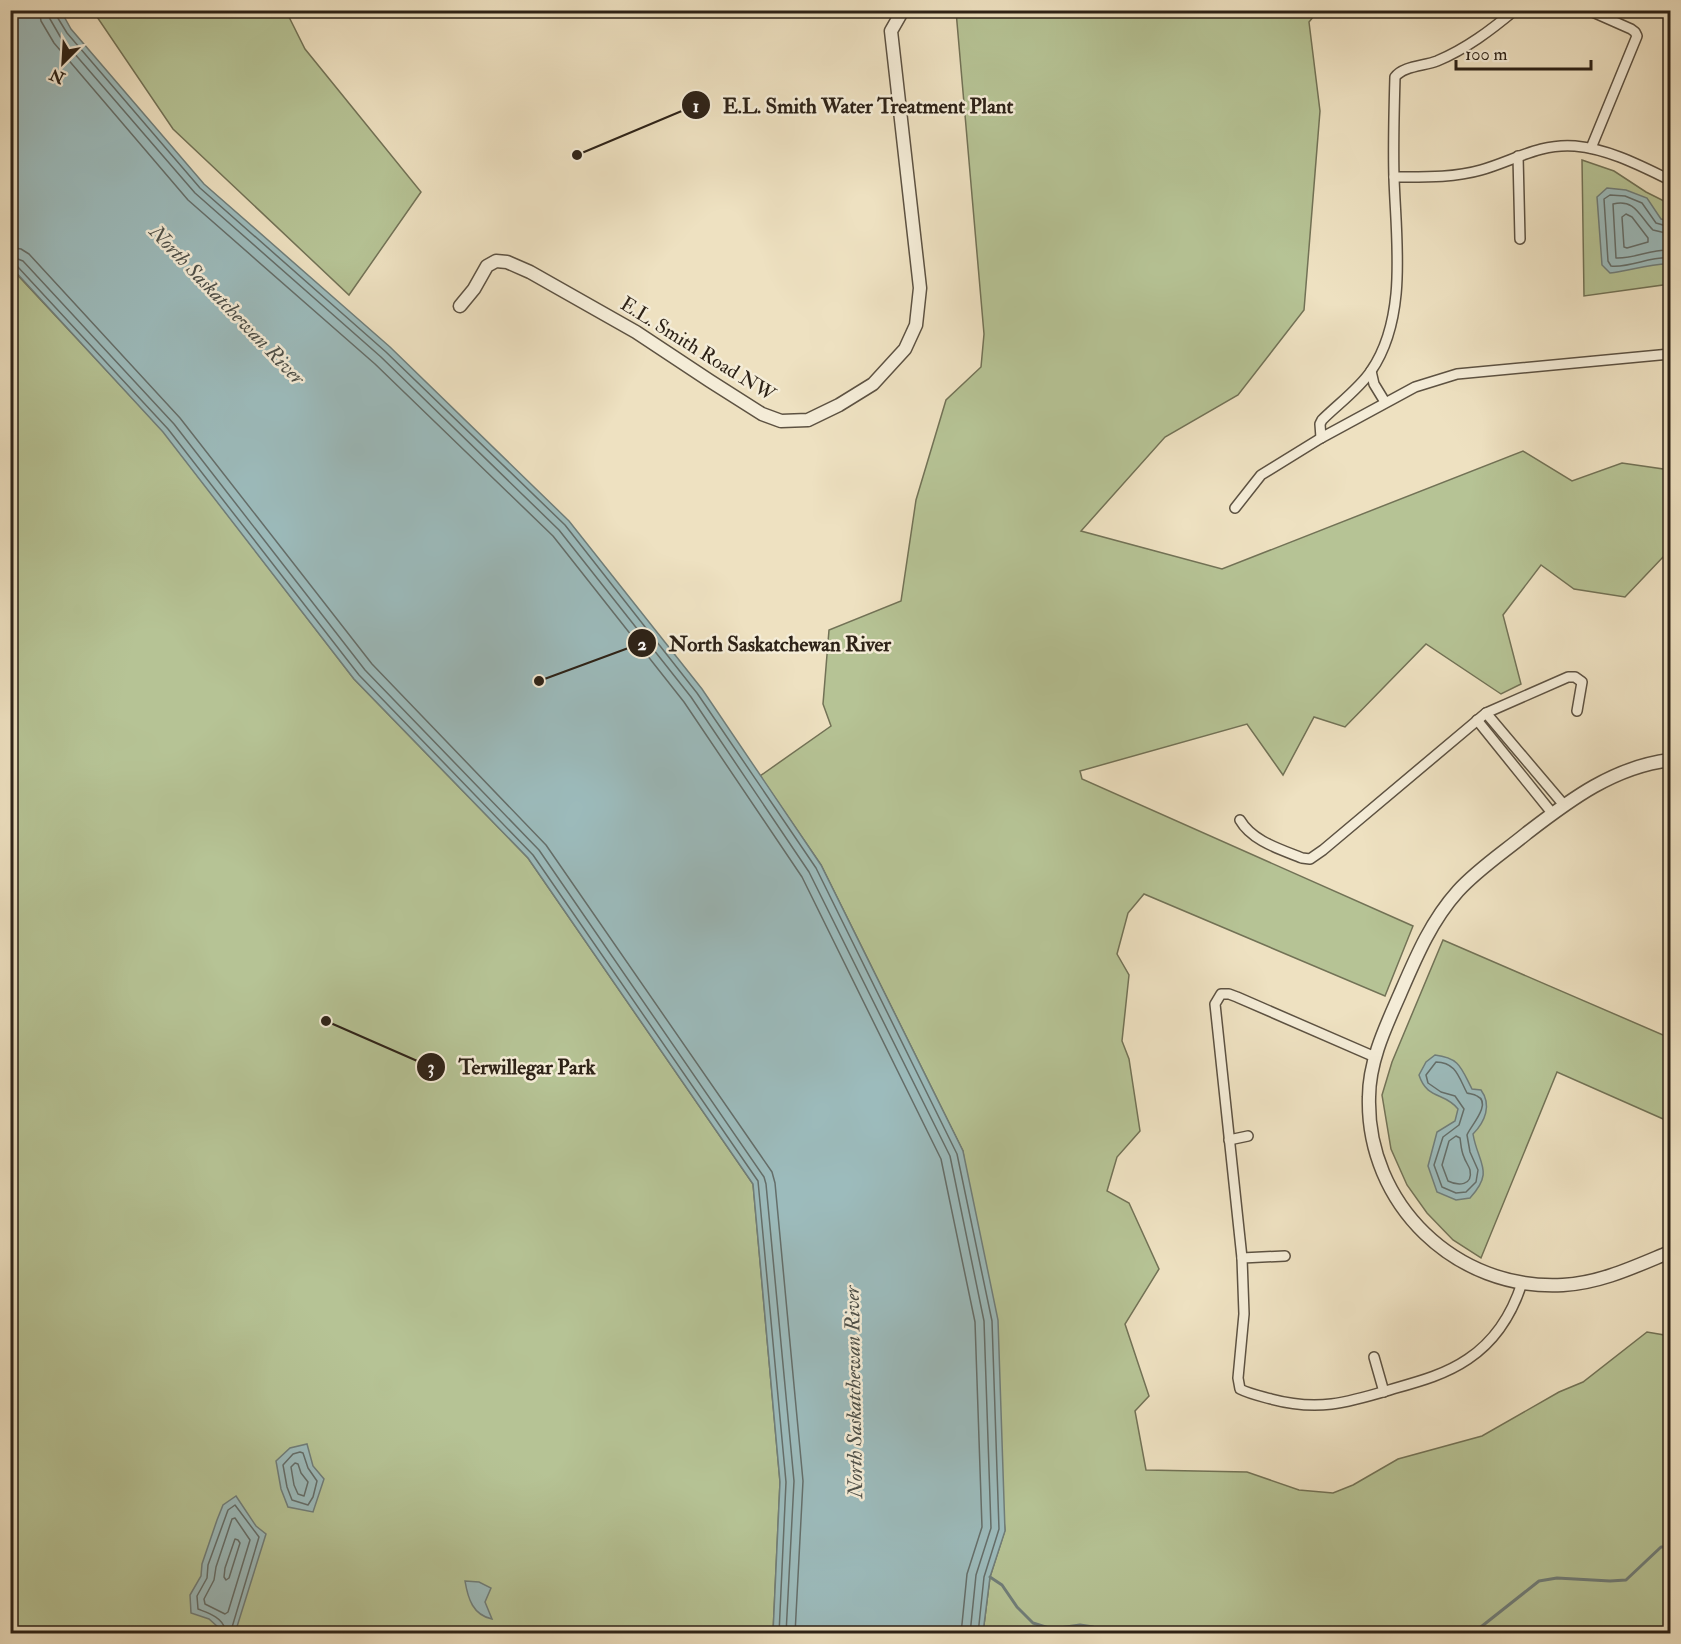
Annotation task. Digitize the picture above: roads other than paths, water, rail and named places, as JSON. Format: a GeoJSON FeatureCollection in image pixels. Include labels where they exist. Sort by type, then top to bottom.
{"type":"FeatureCollection","features":[{"type":"Feature","properties":{"kind":"street","name":"E.L. Smith Road NW"},"geometry":{"type":"LineString","coordinates":[[460,306],[474,289],[487,266],[496,261],[507,262],[530,272],[636,332],[762,414],[780,421],[808,420],[839,405],[873,384],[905,349],[916,325],[920,288],[891,31],[903,10]]}},
{"type":"Feature","properties":{"kind":"street"},"geometry":{"type":"LineString","coordinates":[[1321,438],[1322,420],[1371,371],[1388,337],[1396,293],[1395,77],[1397,74],[1437,61],[1473,42],[1515,10]]}},
{"type":"Feature","properties":{"kind":"street"},"geometry":{"type":"LineString","coordinates":[[1588,10],[1631,29],[1637,36],[1591,148]]}},
{"type":"Feature","properties":{"kind":"street"},"geometry":{"type":"LineString","coordinates":[[1394,177],[1464,174],[1484,169],[1533,150],[1572,146],[1591,148],[1633,162],[1671,180]]}},
{"type":"Feature","properties":{"kind":"street"},"geometry":{"type":"LineString","coordinates":[[1518,156],[1520,239]]}},
{"type":"Feature","properties":{"kind":"street"},"geometry":{"type":"LineString","coordinates":[[1234,508],[1261,475],[1321,438],[1415,387],[1457,374],[1671,354]]}},
{"type":"Feature","properties":{"kind":"street"},"geometry":{"type":"LineString","coordinates":[[1371,371],[1374,384],[1385,402]]}},
{"type":"Feature","properties":{"kind":"street"},"geometry":{"type":"LineString","coordinates":[[1240,820],[1253,836],[1302,858],[1310,859],[1486,713],[1568,677],[1575,677],[1582,682],[1577,711]]}},
{"type":"Feature","properties":{"kind":"street"},"geometry":{"type":"LineString","coordinates":[[1486,713],[1563,805]]}},
{"type":"Feature","properties":{"kind":"street"},"geometry":{"type":"LineString","coordinates":[[1477,720],[1552,813]]}},
{"type":"Feature","properties":{"kind":"street"},"geometry":{"type":"LineString","coordinates":[[1671,760],[1655,762],[1623,772],[1583,792],[1552,813],[1474,875],[1446,906],[1423,941],[1385,1028],[1375,1057],[1368,1096],[1373,1142],[1380,1167],[1405,1212],[1422,1232],[1462,1262],[1482,1272],[1522,1283],[1564,1285],[1611,1276],[1671,1252]]}},
{"type":"Feature","properties":{"kind":"street"},"geometry":{"type":"LineString","coordinates":[[1375,1057],[1229,994],[1221,994],[1215,1004],[1242,1258],[1244,1314],[1238,1378],[1240,1389],[1267,1398],[1303,1405],[1339,1404],[1432,1377],[1469,1358],[1499,1329],[1513,1309],[1522,1283]]}},
{"type":"Feature","properties":{"kind":"street"},"geometry":{"type":"LineString","coordinates":[[1229,1140],[1248,1136]]}},
{"type":"Feature","properties":{"kind":"street"},"geometry":{"type":"LineString","coordinates":[[1242,1258],[1286,1256]]}},
{"type":"Feature","properties":{"kind":"street"},"geometry":{"type":"LineString","coordinates":[[1374,1357],[1384,1392]]}},
{"type":"Feature","properties":{"kind":"water"},"geometry":{"type":"Polygon","coordinates":[[[10,11],[61,11],[71,29],[204,184],[390,347],[569,521],[702,689],[821,865],[963,1151],[998,1320],[1005,1531],[990,1577],[983,1633],[773,1633],[780,1482],[753,1184],[528,858],[354,679],[163,432],[11,267],[10,11]]]}},
{"type":"Feature","properties":{"kind":"water"},"geometry":{"type":"Polygon","coordinates":[[[1607,188],[1626,190],[1647,198],[1661,219],[1670,221],[1670,264],[1610,273],[1602,265],[1597,197],[1607,188]]]}},
{"type":"Feature","properties":{"kind":"water"},"geometry":{"type":"Polygon","coordinates":[[[1435,1055],[1443,1056],[1459,1065],[1472,1089],[1481,1090],[1486,1102],[1484,1119],[1473,1134],[1483,1167],[1482,1181],[1470,1198],[1456,1200],[1437,1192],[1428,1166],[1437,1132],[1455,1121],[1458,1109],[1448,1100],[1431,1092],[1422,1083],[1419,1075],[1426,1062],[1435,1055]]]}},
{"type":"Feature","properties":{"kind":"water"},"geometry":{"type":"Polygon","coordinates":[[[307,1444],[313,1466],[324,1479],[313,1512],[288,1507],[281,1489],[276,1461],[290,1448],[307,1444]]]}},
{"type":"Feature","properties":{"kind":"water"},"geometry":{"type":"Polygon","coordinates":[[[236,1496],[256,1526],[266,1534],[235,1633],[206,1633],[215,1632],[219,1628],[209,1619],[191,1613],[190,1595],[201,1576],[202,1564],[223,1505],[236,1496]]]}},
{"type":"Feature","properties":{"kind":"water"},"geometry":{"type":"Polygon","coordinates":[[[465,1581],[479,1582],[491,1588],[485,1602],[492,1619],[480,1614],[472,1605],[465,1581]]]}},
{"type":"Feature","properties":{"kind":"waterway"},"geometry":{"type":"LineString","coordinates":[[1472,1634],[1539,1581],[1557,1578],[1626,1580],[1661,1547],[1670,1547]]}},
{"type":"Feature","properties":{"kind":"waterway"},"geometry":{"type":"LineString","coordinates":[[990,1577],[1002,1585],[1017,1607],[1033,1623],[1052,1629],[1080,1625],[1093,1627],[1098,1634]]}},
{"type":"Feature","properties":{"kind":"place","name":"E.L. Smith Water Treatment Plant"},"geometry":{"type":"Point","coordinates":[577,155]}},
{"type":"Feature","properties":{"kind":"place","name":"North Saskatchewan River"},"geometry":{"type":"Point","coordinates":[539,681]}},
{"type":"Feature","properties":{"kind":"place","name":"Terwillegar Park"},"geometry":{"type":"Point","coordinates":[326,1021]}}]}
